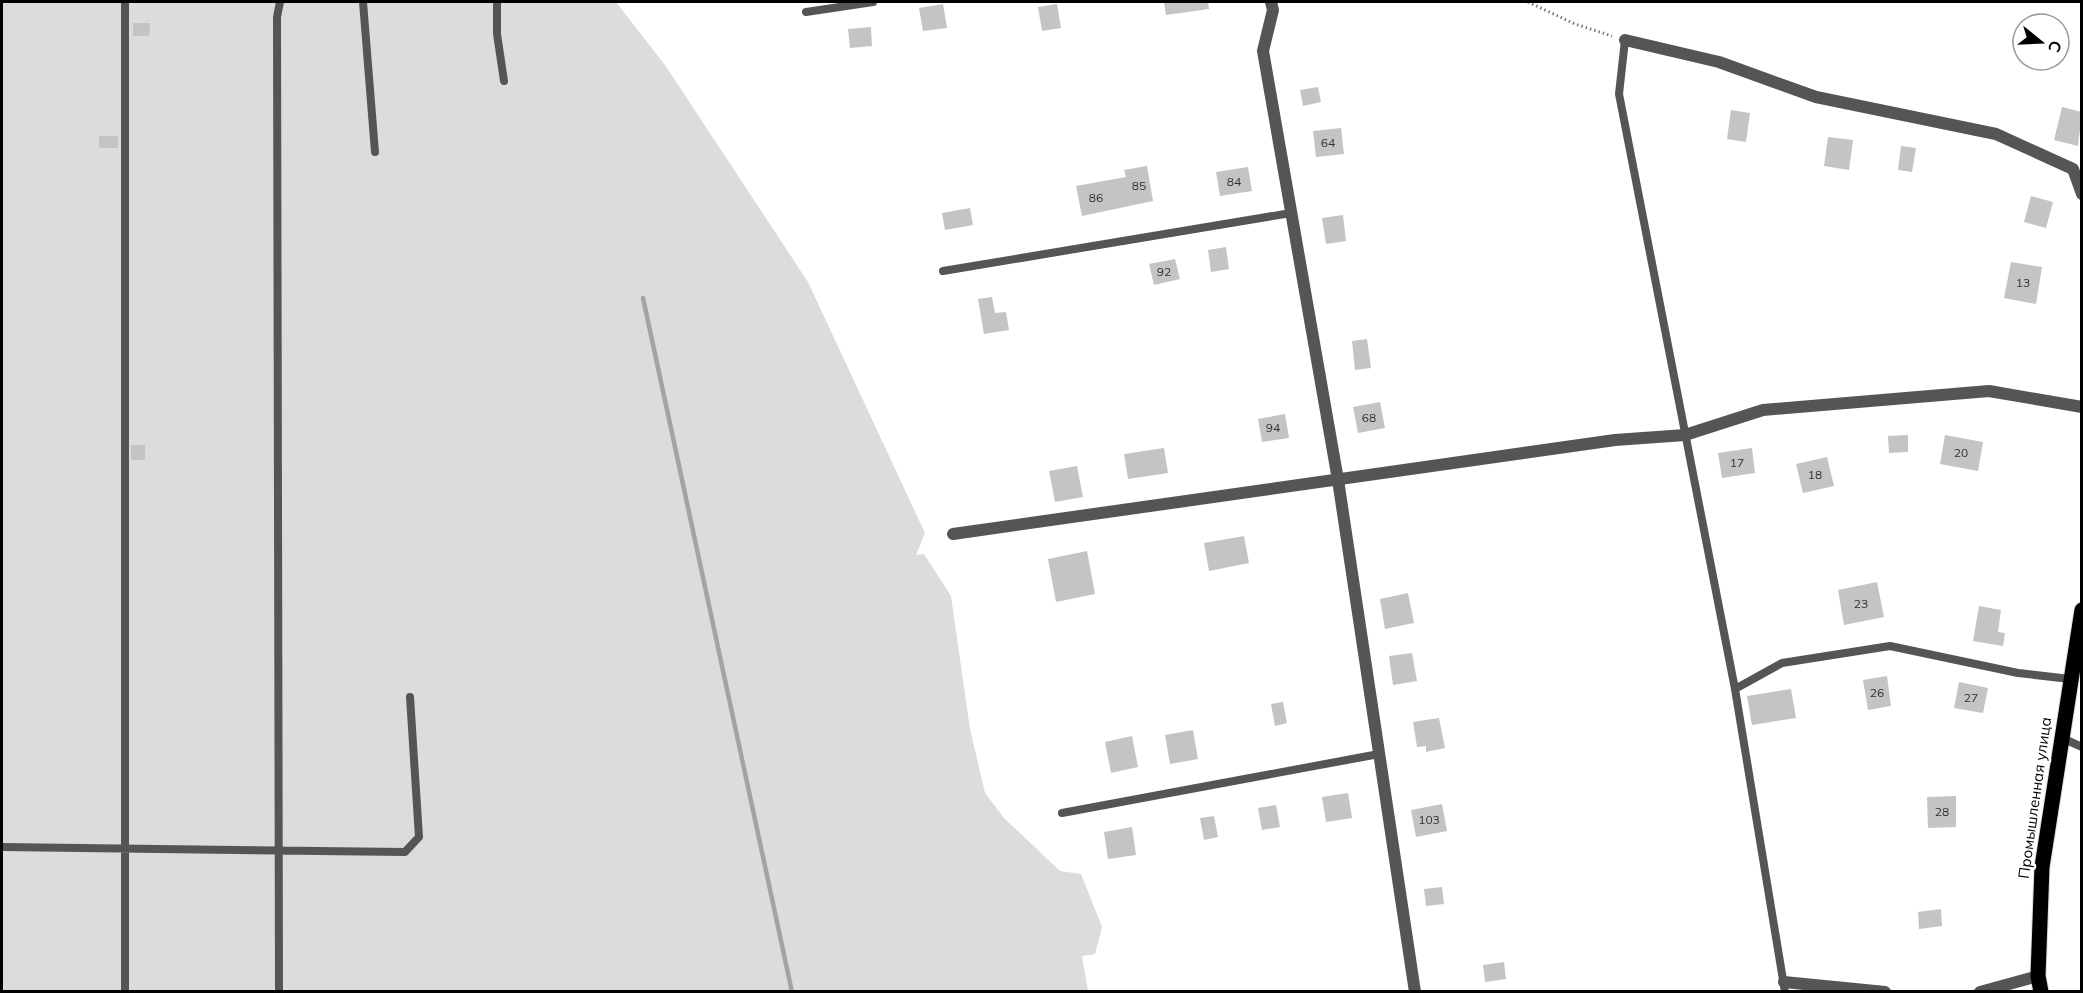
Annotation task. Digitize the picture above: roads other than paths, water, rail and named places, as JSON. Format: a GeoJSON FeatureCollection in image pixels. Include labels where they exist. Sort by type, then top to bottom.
{"type":"FeatureCollection","features":[{"type":"Feature","properties":{"kind":"main road","name":"Промышленная улица"},"geometry":{"type":"LineString","coordinates":[[2041,992],[2038,976],[2042,867],[2082,610]]}},
{"type":"Feature","properties":{"kind":"street"},"geometry":{"type":"LineString","coordinates":[[1271,2],[1273,10],[1263,51],[1338,480],[1415,992]]}},
{"type":"Feature","properties":{"kind":"street"},"geometry":{"type":"LineString","coordinates":[[1625,40],[1719,62],[1816,97],[1996,134],[2073,169],[2082,194]]}},
{"type":"Feature","properties":{"kind":"street"},"geometry":{"type":"LineString","coordinates":[[953,534],[1615,440],[1685,435],[1763,410],[1989,391],[2082,407]]}},
{"type":"Feature","properties":{"kind":"street"},"geometry":{"type":"LineString","coordinates":[[1980,992],[2038,976]]}},
{"type":"Feature","properties":{"kind":"street"},"geometry":{"type":"LineString","coordinates":[[1784,987],[1885,992]]}},
{"type":"Feature","properties":{"kind":"lane"},"geometry":{"type":"LineString","coordinates":[[125,2],[125,992]]}},
{"type":"Feature","properties":{"kind":"lane"},"geometry":{"type":"LineString","coordinates":[[279,992],[277,17],[280,2]]}},
{"type":"Feature","properties":{"kind":"lane"},"geometry":{"type":"LineString","coordinates":[[363,2],[375,152]]}},
{"type":"Feature","properties":{"kind":"lane"},"geometry":{"type":"LineString","coordinates":[[497,2],[497,34],[504,81]]}},
{"type":"Feature","properties":{"kind":"lane"},"geometry":{"type":"LineString","coordinates":[[806,12],[873,2]]}},
{"type":"Feature","properties":{"kind":"lane"},"geometry":{"type":"LineString","coordinates":[[1625,40],[1618,94],[1736,689],[1784,987]]}},
{"type":"Feature","properties":{"kind":"lane"},"geometry":{"type":"LineString","coordinates":[[943,271],[1291,213]]}},
{"type":"Feature","properties":{"kind":"lane"},"geometry":{"type":"LineString","coordinates":[[1736,689],[1782,663],[1890,646],[2018,673],[2070,679]]}},
{"type":"Feature","properties":{"kind":"lane"},"geometry":{"type":"LineString","coordinates":[[2,847],[405,852],[419,837],[410,697]]}},
{"type":"Feature","properties":{"kind":"lane"},"geometry":{"type":"LineString","coordinates":[[2062,738],[2082,747]]}},
{"type":"Feature","properties":{"kind":"lane"},"geometry":{"type":"LineString","coordinates":[[1062,813],[1379,754]]}},
{"type":"Feature","properties":{"kind":"waterway"},"geometry":{"type":"LineString","coordinates":[[643,298],[792,992]]}}]}
